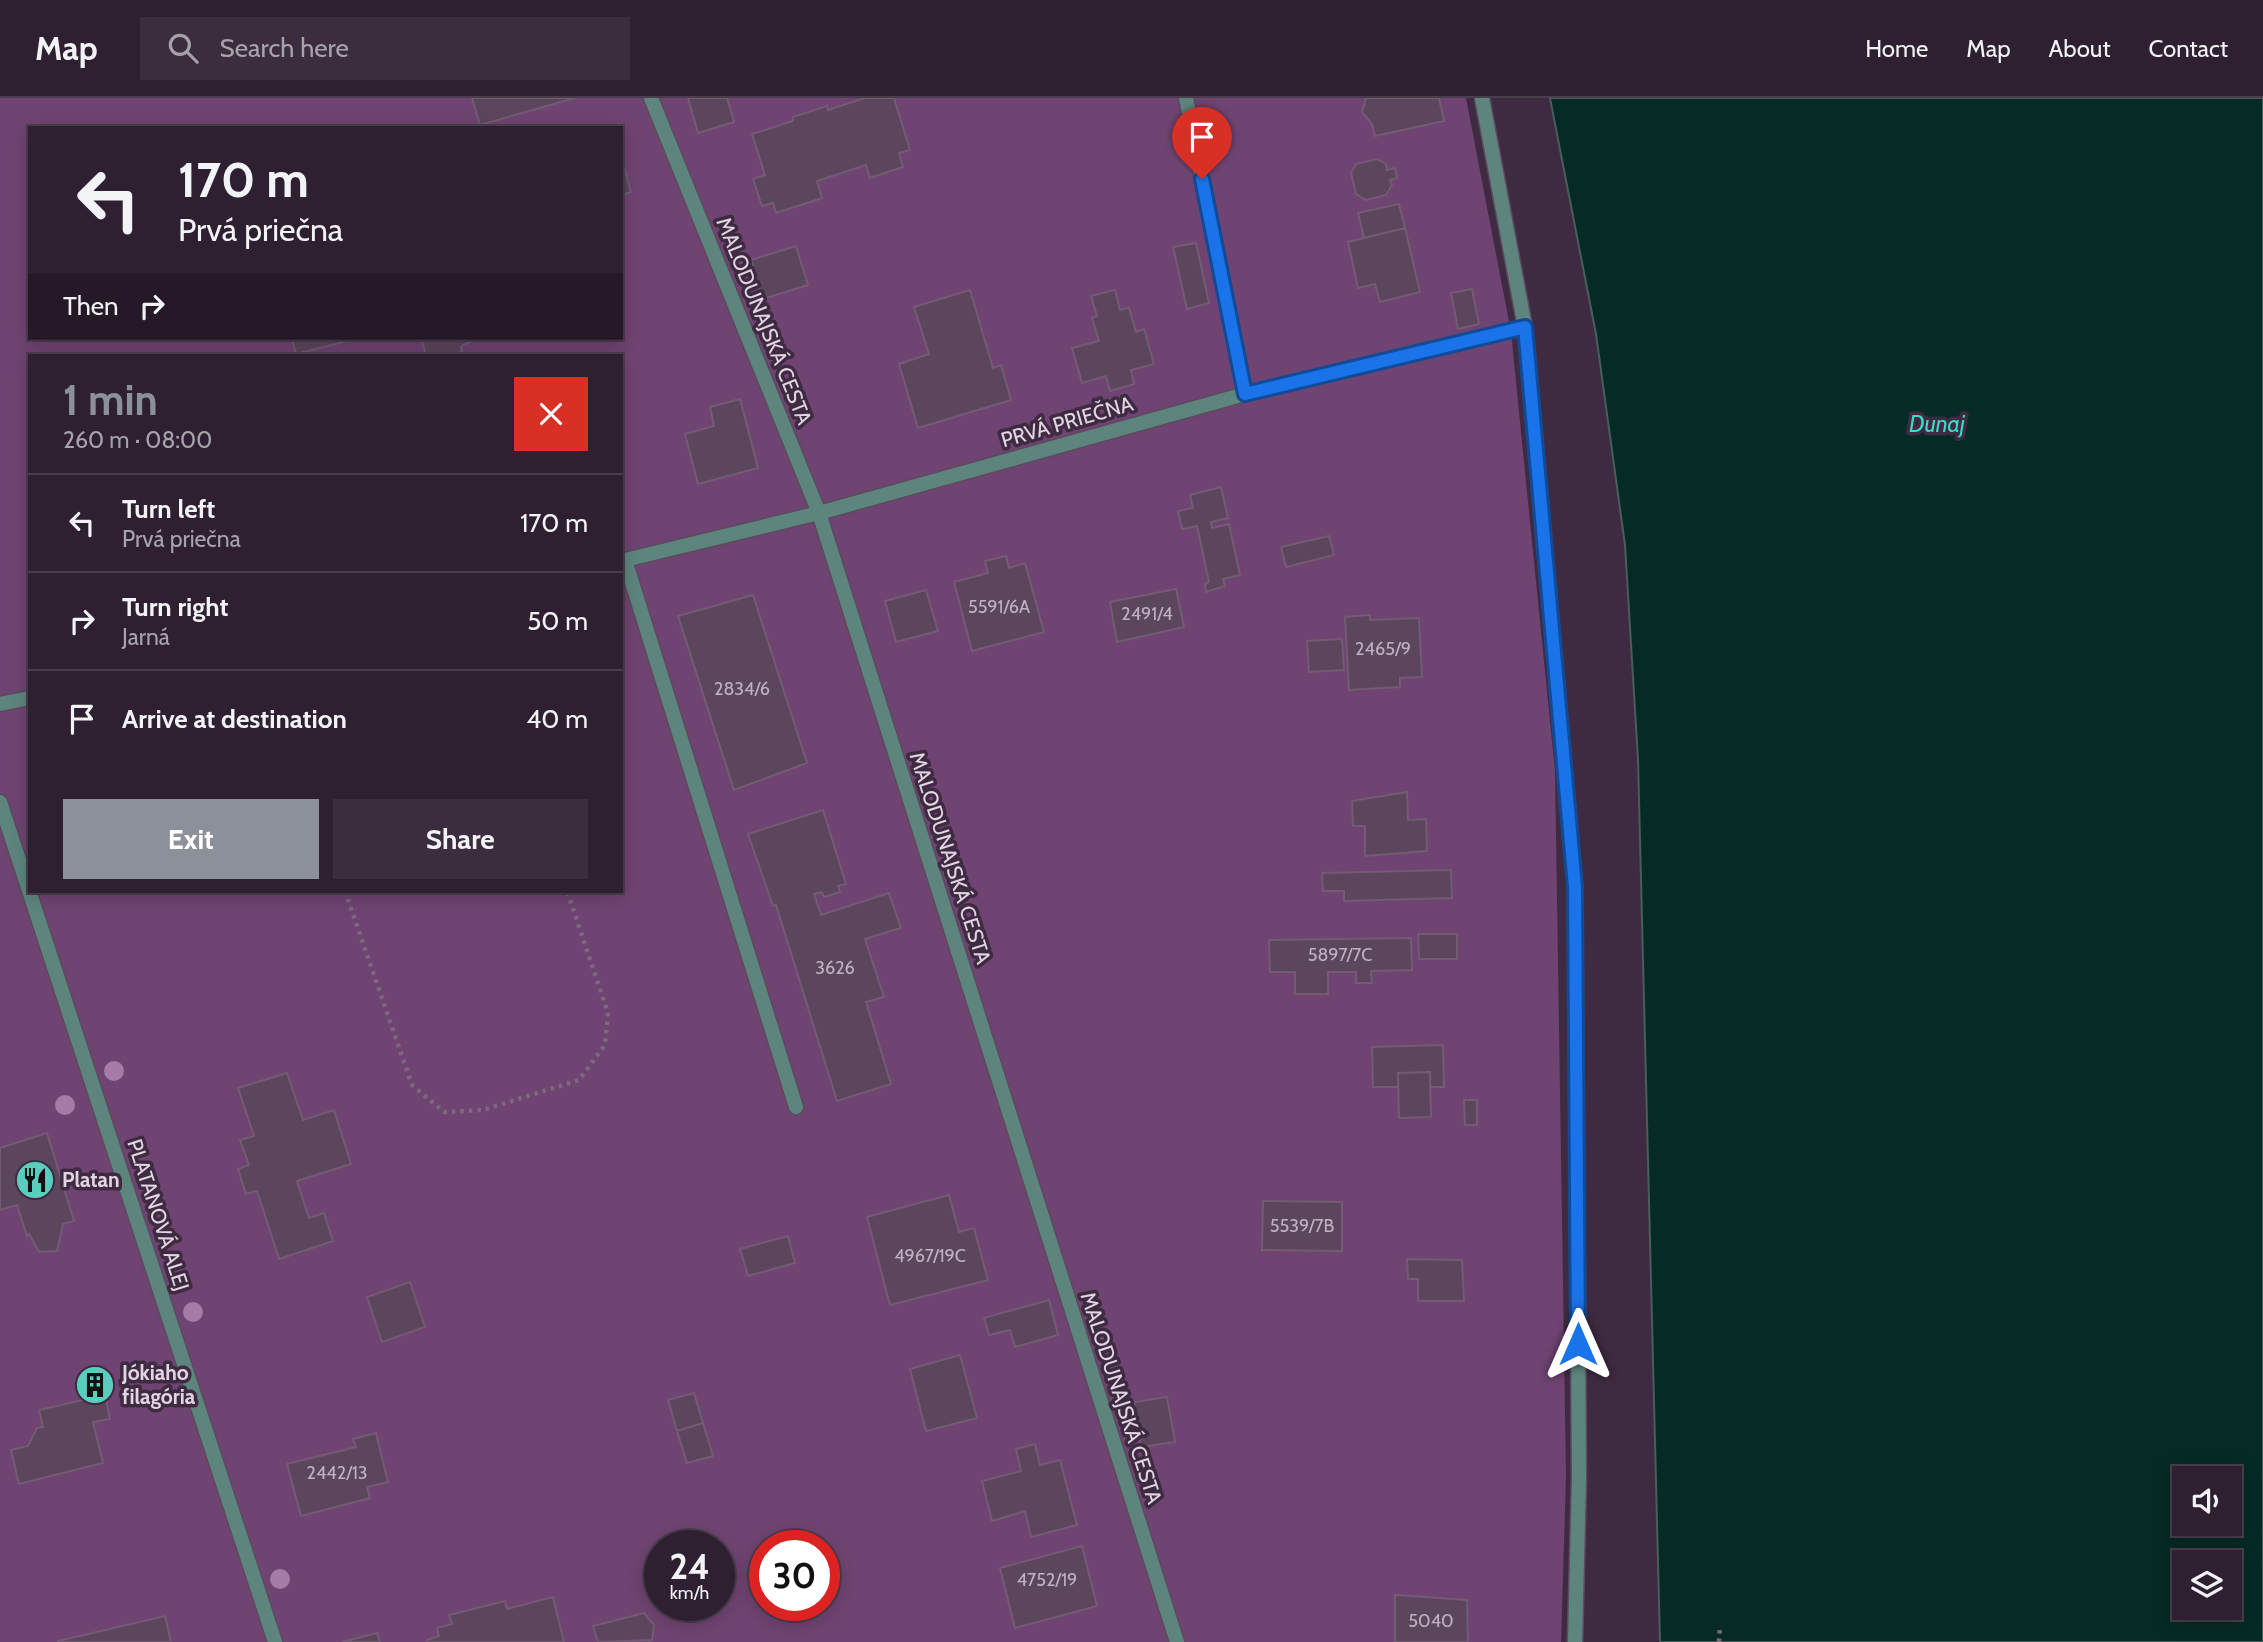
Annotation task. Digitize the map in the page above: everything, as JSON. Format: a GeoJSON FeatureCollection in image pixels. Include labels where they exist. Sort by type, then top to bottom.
{"type":"FeatureCollection","features":[{"type":"Feature","properties":{"kind":"street","name":"MALODUNAJSKÁ CESTA"},"geometry":{"type":"LineString","coordinates":[[651,98],[819,513],[1177,1642]]}},
{"type":"Feature","properties":{"kind":"street"},"geometry":{"type":"LineString","coordinates":[[1186,98],[1245,394]]}},
{"type":"Feature","properties":{"kind":"street"},"geometry":{"type":"LineString","coordinates":[[1482,98],[1525,327],[1575,887],[1579,1464],[1575,1642]]}},
{"type":"Feature","properties":{"kind":"street","name":"PRVÁ PRIEČNA"},"geometry":{"type":"LineString","coordinates":[[623,561],[819,513],[1245,394],[1525,327]]}},
{"type":"Feature","properties":{"kind":"street"},"geometry":{"type":"LineString","coordinates":[[623,561],[796,1107]]}},
{"type":"Feature","properties":{"kind":"street"},"geometry":{"type":"LineString","coordinates":[[0,704],[28,698]]}},
{"type":"Feature","properties":{"kind":"street","name":"PLATANOVÁ ALEJ"},"geometry":{"type":"LineString","coordinates":[[0,802],[28,888]]}},
{"type":"Feature","properties":{"kind":"street","name":"PLATANOVÁ ALEJ"},"geometry":{"type":"LineString","coordinates":[[30,893],[275,1642]]}},
{"type":"Feature","properties":{"kind":"path"},"geometry":{"type":"LineString","coordinates":[[346,893],[412,1085],[444,1112],[483,1110],[579,1080],[605,1045],[608,1013],[569,893]]}},
{"type":"Feature","properties":{"kind":"path"},"geometry":{"type":"LineString","coordinates":[[1719,1642],[1720,1626]]}},
{"type":"Feature","properties":{"kind":"shaded area"},"geometry":{"type":"Polygon","coordinates":[[[0,98],[1466,98],[1511,332],[1555,771],[1566,1477],[1561,1642],[0,1642],[0,98]]]}},
{"type":"Feature","properties":{"kind":"water","name":"Dunaj"},"geometry":{"type":"Polygon","coordinates":[[[1550,98],[2263,98],[2263,1642],[1660,1642],[1638,759],[1625,545],[1596,334],[1550,98]]]}},
{"type":"Feature","properties":{"kind":"building"},"geometry":{"type":"Polygon","coordinates":[[[472,98],[575,98],[480,125],[472,98]]]}},
{"type":"Feature","properties":{"kind":"building"},"geometry":{"type":"Polygon","coordinates":[[[688,98],[727,98],[734,122],[698,133],[688,98]]]}},
{"type":"Feature","properties":{"kind":"building"},"geometry":{"type":"Polygon","coordinates":[[[865,98],[894,98],[910,150],[899,153],[903,167],[870,178],[866,165],[817,181],[822,198],[776,213],[773,203],[762,206],[753,179],[765,175],[752,134],[793,121],[793,117],[827,106],[828,110],[865,98]]]}},
{"type":"Feature","properties":{"kind":"building"},"geometry":{"type":"Polygon","coordinates":[[[1366,98],[1439,98],[1444,121],[1375,136],[1372,124],[1362,112],[1366,98]]]}},
{"type":"Feature","properties":{"kind":"building"},"geometry":{"type":"Polygon","coordinates":[[[1377,159],[1386,164],[1387,170],[1395,168],[1397,178],[1390,180],[1392,185],[1386,195],[1366,200],[1356,194],[1351,173],[1356,164],[1377,159]]]}},
{"type":"Feature","properties":{"kind":"building"},"geometry":{"type":"Polygon","coordinates":[[[623,166],[631,192],[623,194],[623,166]]]}},
{"type":"Feature","properties":{"kind":"building"},"geometry":{"type":"Polygon","coordinates":[[[1399,204],[1405,228],[1364,238],[1358,213],[1399,204]]]}},
{"type":"Feature","properties":{"kind":"building"},"geometry":{"type":"Polygon","coordinates":[[[1405,228],[1420,292],[1380,302],[1375,284],[1358,288],[1348,242],[1405,228]]]}},
{"type":"Feature","properties":{"kind":"building"},"geometry":{"type":"Polygon","coordinates":[[[1196,243],[1209,303],[1187,309],[1173,247],[1196,243]]]}},
{"type":"Feature","properties":{"kind":"building"},"geometry":{"type":"Polygon","coordinates":[[[796,246],[808,285],[763,299],[751,260],[796,246]]]}},
{"type":"Feature","properties":{"kind":"building"},"geometry":{"type":"Polygon","coordinates":[[[1472,289],[1479,324],[1458,329],[1451,293],[1472,289]]]}},
{"type":"Feature","properties":{"kind":"building"},"geometry":{"type":"Polygon","coordinates":[[[970,290],[993,368],[1001,365],[1011,400],[918,428],[899,364],[929,354],[914,307],[970,290]]]}},
{"type":"Feature","properties":{"kind":"building"},"geometry":{"type":"Polygon","coordinates":[[[1115,290],[1120,310],[1129,308],[1136,332],[1144,329],[1154,364],[1131,370],[1134,384],[1110,391],[1106,376],[1082,383],[1072,348],[1099,341],[1092,318],[1097,316],[1091,296],[1115,290]]]}},
{"type":"Feature","properties":{"kind":"building"},"geometry":{"type":"Polygon","coordinates":[[[292,340],[351,340],[296,354],[292,340]]]}},
{"type":"Feature","properties":{"kind":"building"},"geometry":{"type":"Polygon","coordinates":[[[422,340],[474,340],[461,346],[462,352],[426,354],[422,340]]]}},
{"type":"Feature","properties":{"kind":"building"},"geometry":{"type":"Polygon","coordinates":[[[740,399],[758,468],[698,484],[685,434],[714,426],[710,407],[740,399]]]}},
{"type":"Feature","properties":{"kind":"building"},"geometry":{"type":"Polygon","coordinates":[[[1221,487],[1228,518],[1211,522],[1212,528],[1229,524],[1240,575],[1223,579],[1225,586],[1206,592],[1205,584],[1209,582],[1197,526],[1182,529],[1178,511],[1193,508],[1190,495],[1221,487]]]}},
{"type":"Feature","properties":{"kind":"building"},"geometry":{"type":"Polygon","coordinates":[[[1329,536],[1334,555],[1286,567],[1281,547],[1329,536]]]}},
{"type":"Feature","properties":{"kind":"building"},"geometry":{"type":"Polygon","coordinates":[[[1006,556],[1009,568],[1025,563],[1044,632],[972,651],[954,582],[988,573],[985,561],[1006,556]]]}},
{"type":"Feature","properties":{"kind":"building"},"geometry":{"type":"Polygon","coordinates":[[[1176,589],[1184,627],[1117,642],[1110,602],[1176,589]]]}},
{"type":"Feature","properties":{"kind":"building"},"geometry":{"type":"Polygon","coordinates":[[[926,590],[938,631],[896,642],[885,601],[926,590]]]}},
{"type":"Feature","properties":{"kind":"building"},"geometry":{"type":"Polygon","coordinates":[[[753,595],[807,763],[734,790],[678,616],[753,595]]]}},
{"type":"Feature","properties":{"kind":"building"},"geometry":{"type":"Polygon","coordinates":[[[1370,615],[1370,620],[1419,618],[1422,677],[1400,678],[1400,687],[1349,690],[1345,617],[1370,615]]]}},
{"type":"Feature","properties":{"kind":"building"},"geometry":{"type":"Polygon","coordinates":[[[1342,639],[1344,670],[1309,672],[1307,641],[1342,639]]]}},
{"type":"Feature","properties":{"kind":"building"},"geometry":{"type":"Polygon","coordinates":[[[1407,792],[1408,820],[1426,819],[1427,851],[1365,856],[1365,826],[1353,826],[1352,801],[1407,792]]]}},
{"type":"Feature","properties":{"kind":"building"},"geometry":{"type":"Polygon","coordinates":[[[823,810],[846,884],[838,886],[840,892],[824,897],[822,892],[814,894],[821,915],[889,893],[901,928],[865,939],[884,997],[866,1002],[891,1084],[837,1101],[776,905],[773,906],[748,834],[823,810]]]}},
{"type":"Feature","properties":{"kind":"building"},"geometry":{"type":"Polygon","coordinates":[[[1451,870],[1452,898],[1344,901],[1344,891],[1323,891],[1322,873],[1451,870]]]}},
{"type":"Feature","properties":{"kind":"building"},"geometry":{"type":"Polygon","coordinates":[[[1418,934],[1457,934],[1457,959],[1419,959],[1418,934]]]}},
{"type":"Feature","properties":{"kind":"building"},"geometry":{"type":"Polygon","coordinates":[[[1411,938],[1412,970],[1371,971],[1372,983],[1356,983],[1356,972],[1328,972],[1328,994],[1295,994],[1295,972],[1270,972],[1269,940],[1411,938]]]}},
{"type":"Feature","properties":{"kind":"building"},"geometry":{"type":"Polygon","coordinates":[[[1443,1045],[1444,1087],[1430,1087],[1430,1072],[1398,1073],[1398,1087],[1373,1087],[1372,1047],[1443,1045]]]}},
{"type":"Feature","properties":{"kind":"building"},"geometry":{"type":"Polygon","coordinates":[[[1430,1072],[1431,1117],[1399,1118],[1398,1073],[1430,1072]]]}},
{"type":"Feature","properties":{"kind":"building"},"geometry":{"type":"Polygon","coordinates":[[[287,1073],[303,1120],[334,1110],[351,1164],[297,1181],[309,1218],[324,1213],[333,1241],[279,1259],[257,1191],[246,1194],[238,1169],[249,1165],[240,1140],[254,1136],[238,1088],[287,1073]]]}},
{"type":"Feature","properties":{"kind":"building"},"geometry":{"type":"Polygon","coordinates":[[[1464,1100],[1477,1100],[1477,1125],[1465,1125],[1464,1100]]]}},
{"type":"Feature","properties":{"kind":"building"},"geometry":{"type":"Polygon","coordinates":[[[47,1133],[74,1221],[63,1224],[57,1251],[39,1252],[29,1234],[27,1236],[17,1205],[0,1210],[0,1148],[47,1133]]]}},
{"type":"Feature","properties":{"kind":"building"},"geometry":{"type":"Polygon","coordinates":[[[949,1195],[959,1232],[974,1228],[988,1280],[890,1305],[867,1217],[949,1195]]]}},
{"type":"Feature","properties":{"kind":"building"},"geometry":{"type":"Polygon","coordinates":[[[1263,1201],[1342,1202],[1342,1251],[1262,1250],[1263,1201]]]}},
{"type":"Feature","properties":{"kind":"building"},"geometry":{"type":"Polygon","coordinates":[[[788,1236],[795,1263],[748,1276],[740,1249],[788,1236]]]}},
{"type":"Feature","properties":{"kind":"building"},"geometry":{"type":"Polygon","coordinates":[[[1407,1259],[1462,1260],[1464,1301],[1418,1301],[1418,1279],[1408,1279],[1407,1259]]]}},
{"type":"Feature","properties":{"kind":"building"},"geometry":{"type":"Polygon","coordinates":[[[410,1282],[425,1327],[382,1342],[367,1297],[410,1282]]]}},
{"type":"Feature","properties":{"kind":"building"},"geometry":{"type":"Polygon","coordinates":[[[1049,1300],[1058,1335],[1015,1347],[1010,1330],[989,1335],[984,1318],[1049,1300]]]}},
{"type":"Feature","properties":{"kind":"building"},"geometry":{"type":"Polygon","coordinates":[[[960,1355],[977,1418],[926,1431],[910,1369],[960,1355]]]}},
{"type":"Feature","properties":{"kind":"building","name":"Jókiaho filagória"},"geometry":{"type":"Polygon","coordinates":[[[103,1373],[108,1392],[86,1397],[82,1379],[103,1373]]]}},
{"type":"Feature","properties":{"kind":"building"},"geometry":{"type":"Polygon","coordinates":[[[694,1393],[703,1423],[677,1431],[668,1400],[694,1393]]]}},
{"type":"Feature","properties":{"kind":"building"},"geometry":{"type":"Polygon","coordinates":[[[105,1395],[110,1419],[93,1422],[103,1463],[19,1484],[11,1450],[28,1446],[37,1428],[43,1427],[39,1410],[105,1395]]]}},
{"type":"Feature","properties":{"kind":"building"},"geometry":{"type":"Polygon","coordinates":[[[1167,1397],[1175,1442],[1141,1447],[1134,1402],[1167,1397]]]}},
{"type":"Feature","properties":{"kind":"building"},"geometry":{"type":"Polygon","coordinates":[[[703,1423],[713,1456],[687,1463],[677,1431],[703,1423]]]}},
{"type":"Feature","properties":{"kind":"building"},"geometry":{"type":"Polygon","coordinates":[[[376,1433],[388,1482],[367,1487],[370,1498],[301,1516],[287,1464],[356,1447],[353,1439],[376,1433]]]}},
{"type":"Feature","properties":{"kind":"building"},"geometry":{"type":"Polygon","coordinates":[[[1035,1444],[1040,1465],[1060,1460],[1077,1525],[1031,1537],[1025,1511],[992,1521],[982,1481],[1021,1471],[1016,1449],[1035,1444]]]}},
{"type":"Feature","properties":{"kind":"building"},"geometry":{"type":"Polygon","coordinates":[[[1082,1546],[1097,1606],[1015,1628],[1000,1568],[1082,1546]]]}},
{"type":"Feature","properties":{"kind":"building"},"geometry":{"type":"Polygon","coordinates":[[[1395,1595],[1467,1600],[1468,1642],[1395,1642],[1395,1595]]]}},
{"type":"Feature","properties":{"kind":"building"},"geometry":{"type":"Polygon","coordinates":[[[553,1597],[564,1642],[427,1642],[439,1636],[437,1628],[452,1624],[449,1615],[505,1601],[507,1609],[553,1597]]]}},
{"type":"Feature","properties":{"kind":"building"},"geometry":{"type":"Polygon","coordinates":[[[644,1613],[644,1621],[651,1621],[654,1625],[652,1640],[598,1642],[593,1626],[644,1613]]]}},
{"type":"Feature","properties":{"kind":"building"},"geometry":{"type":"Polygon","coordinates":[[[165,1616],[171,1642],[58,1642],[58,1641],[165,1616]]]}},
{"type":"Feature","properties":{"kind":"building"},"geometry":{"type":"Polygon","coordinates":[[[377,1633],[380,1642],[342,1642],[377,1633]]]}},
{"type":"Feature","properties":{"kind":"place","name":"Platan"},"geometry":{"type":"Point","coordinates":[35,1180]}},
{"type":"Feature","properties":{"kind":"place","name":"Jókiaho filagória"},"geometry":{"type":"Point","coordinates":[95,1385]}},
{"type":"Feature","properties":{"kind":"route"},"geometry":{"type":"LineString","coordinates":[[1202,179],[1245,394],[1525,327],[1575,887],[1578,1344]]}}]}
